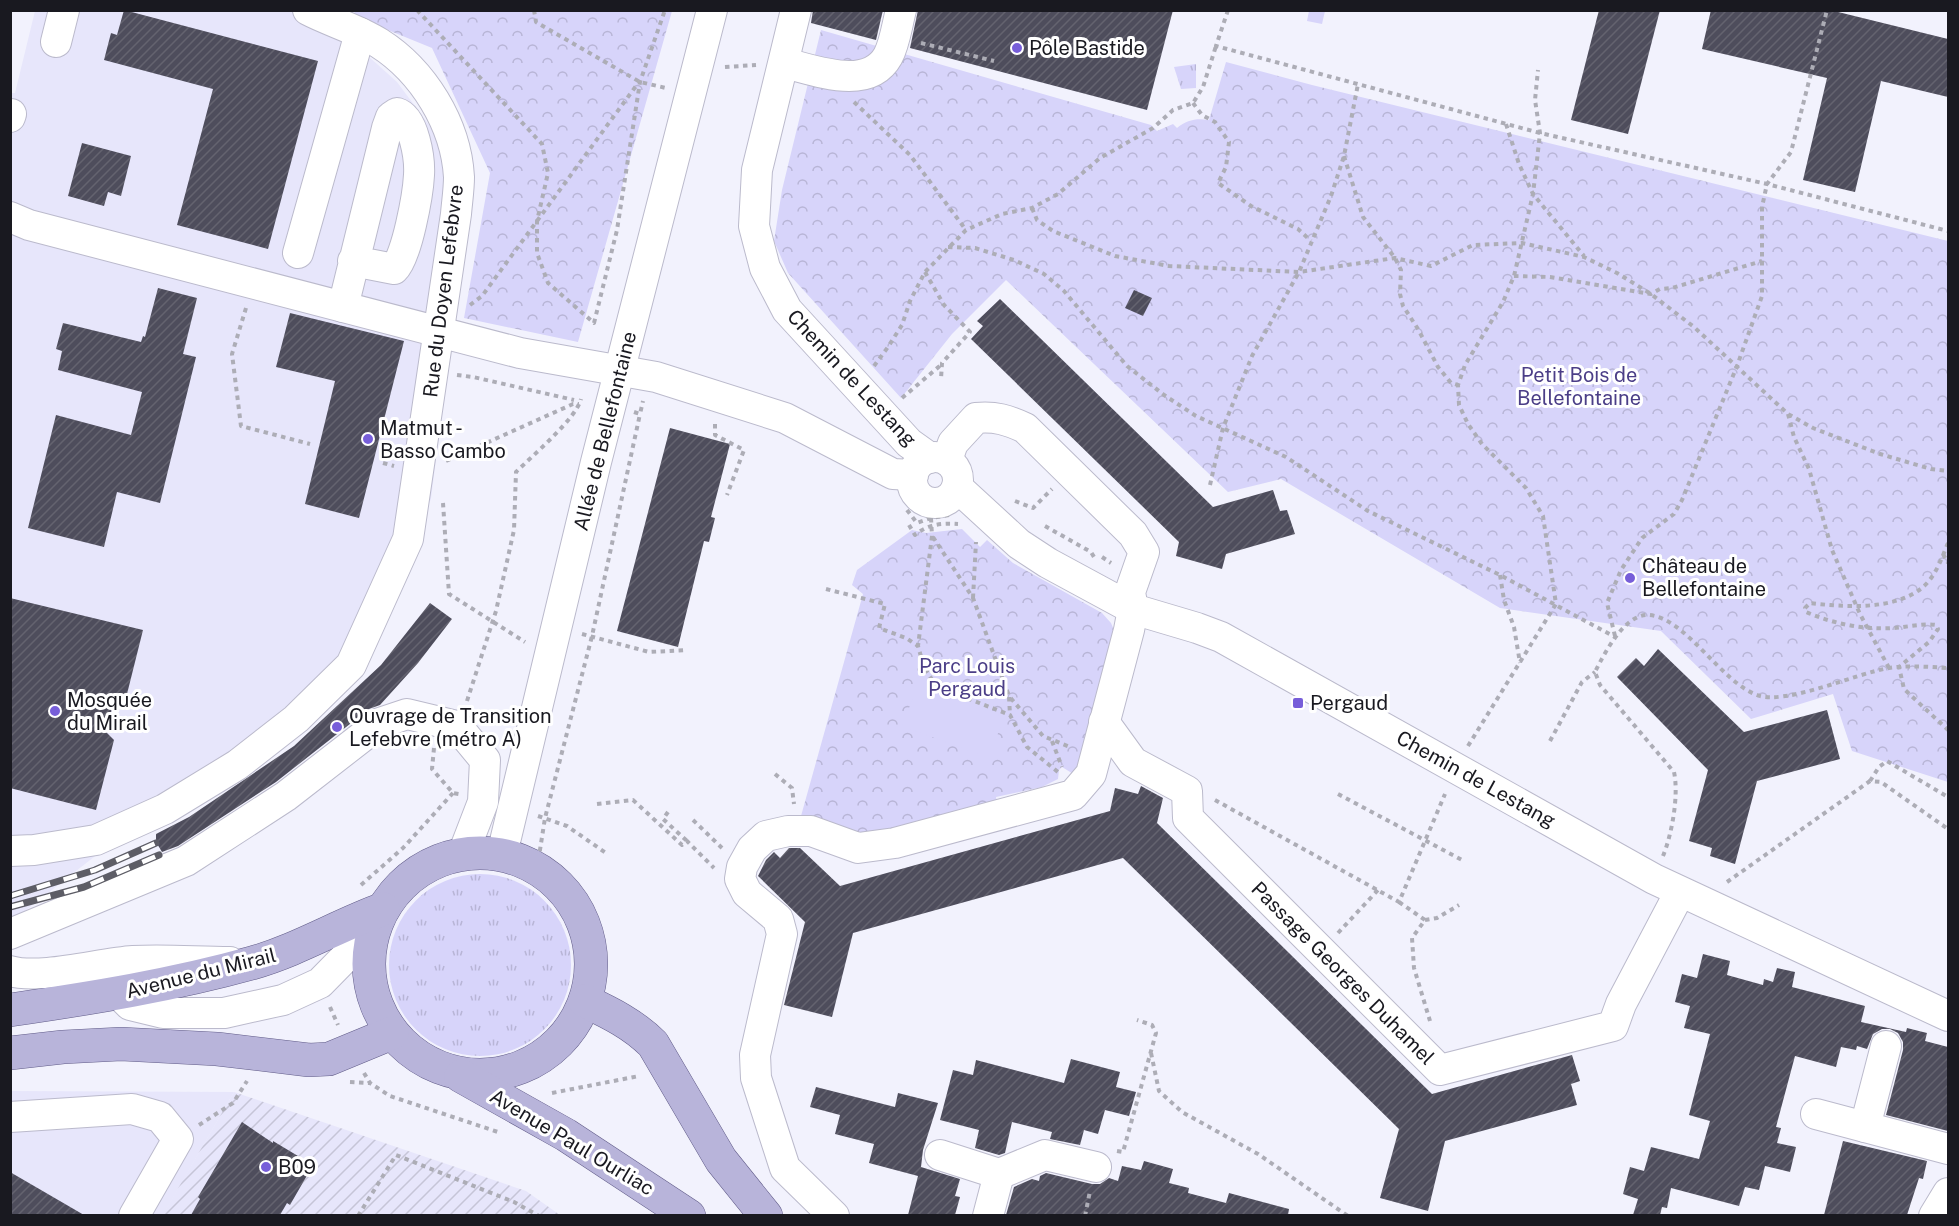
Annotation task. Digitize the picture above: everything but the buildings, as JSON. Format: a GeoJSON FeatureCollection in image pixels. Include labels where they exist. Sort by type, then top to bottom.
{"type":"FeatureCollection","features":[{"type":"Feature","properties":{"kind":"main road"},"geometry":{"type":"LineString","coordinates":[[464,854],[502,854],[537,869],[557,884],[584,925],[590,950],[590,976],[585,1001],[573,1024],[558,1044],[538,1059],[516,1070],[495,1075],[454,1072],[425,1061],[392,1033],[378,1010],[371,986],[370,947],[379,918],[398,888],[418,872],[441,860],[464,854]]}},
{"type":"Feature","properties":{"kind":"main road","name":"Avenue du Mirail"},"geometry":{"type":"LineString","coordinates":[[10,1010],[119,994],[254,963],[307,944],[351,921],[379,918]]}},
{"type":"Feature","properties":{"kind":"main road"},"geometry":{"type":"LineString","coordinates":[[585,1001],[614,1014],[640,1030],[652,1044],[721,1160],[766,1215]]}},
{"type":"Feature","properties":{"kind":"main road"},"geometry":{"type":"LineString","coordinates":[[10,1053],[63,1047],[144,1045],[218,1048],[309,1060],[329,1059],[392,1033]]}},
{"type":"Feature","properties":{"kind":"main road","name":"Avenue Paul Ourliac"},"geometry":{"type":"LineString","coordinates":[[454,1072],[558,1130],[689,1215]]}},
{"type":"Feature","properties":{"kind":"street"},"geometry":{"type":"LineString","coordinates":[[56,42],[64,10]]}},
{"type":"Feature","properties":{"kind":"street","name":"Rue du Doyen Lefebvre"},"geometry":{"type":"LineString","coordinates":[[10,851],[34,850],[96,840],[165,809],[237,765],[296,719],[351,665],[408,539],[456,214],[459,176],[452,141],[434,98],[406,62],[378,42],[308,10]]}},
{"type":"Feature","properties":{"kind":"street","name":"Allée de Bellefontaine"},"geometry":{"type":"LineString","coordinates":[[502,854],[539,695],[712,10]]}},
{"type":"Feature","properties":{"kind":"street","name":"Chemin de Lestang"},"geometry":{"type":"LineString","coordinates":[[796,10],[775,64],[757,170],[754,226],[765,268],[787,310],[909,443],[1019,544],[1048,563],[1133,609],[1197,628],[1221,638],[1654,879],[1948,1016]]}},
{"type":"Feature","properties":{"kind":"street"},"geometry":{"type":"LineString","coordinates":[[775,64],[835,75],[860,76],[876,70],[888,56],[901,10]]}},
{"type":"Feature","properties":{"kind":"street"},"geometry":{"type":"LineString","coordinates":[[298,254],[360,33]]}},
{"type":"Feature","properties":{"kind":"street"},"geometry":{"type":"LineString","coordinates":[[10,217],[29,225],[520,353],[656,378],[785,418],[892,474],[937,470],[953,443],[976,418],[1005,419],[1025,428],[1133,534],[1144,552],[1130,592],[1133,609],[1090,774],[1072,784],[1073,795],[895,843],[858,848],[811,831],[788,831],[766,836],[752,849],[742,867],[740,879],[747,893],[778,919],[782,934],[755,1055],[756,1078],[784,1168],[834,1215]]}},
{"type":"Feature","properties":{"kind":"street"},"geometry":{"type":"LineString","coordinates":[[343,307],[353,261]]}},
{"type":"Feature","properties":{"kind":"street"},"geometry":{"type":"LineString","coordinates":[[10,934],[186,861],[286,795],[380,723],[407,714],[458,726],[485,760],[483,802],[464,854]]}},
{"type":"Feature","properties":{"kind":"street"},"geometry":{"type":"LineString","coordinates":[[1104,722],[1133,762],[1187,791]]}},
{"type":"Feature","properties":{"kind":"street","name":"Passage Georges Duhamel"},"geometry":{"type":"LineString","coordinates":[[1187,791],[1188,818],[1440,1070],[1613,1026],[1621,1004],[1680,892]]}},
{"type":"Feature","properties":{"kind":"street"},"geometry":{"type":"LineString","coordinates":[[119,994],[130,1005],[163,1013],[224,1013],[283,1000],[320,982],[379,918]]}},
{"type":"Feature","properties":{"kind":"street"},"geometry":{"type":"LineString","coordinates":[[10,971],[49,972],[134,961],[254,963]]}},
{"type":"Feature","properties":{"kind":"street"},"geometry":{"type":"LineString","coordinates":[[1865,1127],[1886,1046]]}},
{"type":"Feature","properties":{"kind":"street"},"geometry":{"type":"LineString","coordinates":[[10,1117],[132,1109],[160,1117],[178,1139],[134,1215]]}},
{"type":"Feature","properties":{"kind":"street"},"geometry":{"type":"LineString","coordinates":[[1816,1114],[1948,1149]]}},
{"type":"Feature","properties":{"kind":"street"},"geometry":{"type":"LineString","coordinates":[[940,1155],[999,1174],[1045,1155],[1096,1167]]}},
{"type":"Feature","properties":{"kind":"street"},"geometry":{"type":"LineString","coordinates":[[988,1215],[999,1174]]}},
{"type":"Feature","properties":{"kind":"street"},"geometry":{"type":"LineString","coordinates":[[1934,1215],[1948,1192]]}},
{"type":"Feature","properties":{"kind":"path"},"geometry":{"type":"LineString","coordinates":[[417,10],[542,144],[548,174],[537,221],[537,253],[548,283],[594,323],[617,230],[640,82],[664,10]]}},
{"type":"Feature","properties":{"kind":"path"},"geometry":{"type":"LineString","coordinates":[[534,10],[536,22],[640,82],[690,93]]}},
{"type":"Feature","properties":{"kind":"path"},"geometry":{"type":"LineString","coordinates":[[868,374],[902,325],[910,301],[925,272],[966,230],[1002,214],[1032,208],[1058,194],[1100,158],[1153,128],[1173,110],[1193,103],[1203,87],[1228,10]]}},
{"type":"Feature","properties":{"kind":"path"},"geometry":{"type":"LineString","coordinates":[[1615,637],[1607,603],[1621,570],[1642,538],[1674,514],[1678,507],[1737,366],[1761,296],[1762,207],[1767,184],[1791,152],[1827,10]]}},
{"type":"Feature","properties":{"kind":"path"},"geometry":{"type":"LineString","coordinates":[[920,43],[994,61]]}},
{"type":"Feature","properties":{"kind":"path"},"geometry":{"type":"LineString","coordinates":[[1216,46],[1540,133],[1767,184],[1948,231]]}},
{"type":"Feature","properties":{"kind":"path"},"geometry":{"type":"LineString","coordinates":[[718,67],[775,64]]}},
{"type":"Feature","properties":{"kind":"path"},"geometry":{"type":"LineString","coordinates":[[1399,902],[1470,741],[1556,604],[1543,516],[1526,488],[1482,444],[1468,424],[1459,405],[1458,385],[1465,366],[1503,302],[1514,276],[1533,194],[1540,133],[1535,100],[1538,70]]}},
{"type":"Feature","properties":{"kind":"path"},"geometry":{"type":"LineString","coordinates":[[835,75],[846,95],[910,155],[966,230]]}},
{"type":"Feature","properties":{"kind":"path"},"geometry":{"type":"LineString","coordinates":[[438,331],[482,296],[640,82]]}},
{"type":"Feature","properties":{"kind":"path"},"geometry":{"type":"LineString","coordinates":[[1210,485],[1222,428],[1252,356],[1299,272],[1331,196],[1344,156],[1358,84]]}},
{"type":"Feature","properties":{"kind":"path"},"geometry":{"type":"LineString","coordinates":[[1193,103],[1202,116],[1215,122],[1229,142],[1226,167],[1218,183],[1251,206],[1298,229],[1311,241]]}},
{"type":"Feature","properties":{"kind":"path"},"geometry":{"type":"LineString","coordinates":[[1506,124],[1519,164],[1533,194],[1584,257]]}},
{"type":"Feature","properties":{"kind":"path"},"geometry":{"type":"LineString","coordinates":[[1344,156],[1363,217],[1395,258],[1401,270],[1400,294],[1403,306],[1438,367],[1451,383],[1458,385]]}},
{"type":"Feature","properties":{"kind":"path"},"geometry":{"type":"LineString","coordinates":[[1032,208],[1037,220],[1053,231],[1115,256],[1169,266],[1299,272],[1395,258],[1431,266],[1473,245],[1522,243],[1584,257],[1617,273],[1651,294],[1694,327],[1788,414],[1813,428],[1880,454],[1931,469],[1948,471]]}},
{"type":"Feature","properties":{"kind":"path"},"geometry":{"type":"LineString","coordinates":[[948,247],[975,248],[1014,260],[1044,274],[1064,291],[1127,366],[1196,416],[1286,457],[1368,511],[1500,575],[1615,637]]}},
{"type":"Feature","properties":{"kind":"path"},"geometry":{"type":"LineString","coordinates":[[1514,276],[1573,280],[1651,294],[1660,289],[1672,288],[1762,261]]}},
{"type":"Feature","properties":{"kind":"path"},"geometry":{"type":"LineString","coordinates":[[895,405],[942,363],[970,332],[944,305],[925,272]]}},
{"type":"Feature","properties":{"kind":"path"},"geometry":{"type":"LineString","coordinates":[[252,284],[232,354],[241,426],[310,444]]}},
{"type":"Feature","properties":{"kind":"path"},"geometry":{"type":"LineString","coordinates":[[941,379],[942,363]]}},
{"type":"Feature","properties":{"kind":"path"},"geometry":{"type":"LineString","coordinates":[[433,372],[473,377],[574,400]]}},
{"type":"Feature","properties":{"kind":"path"},"geometry":{"type":"LineString","coordinates":[[360,886],[403,848],[453,793],[432,769],[435,747],[458,726],[493,622],[514,530],[516,472],[558,430],[580,401],[418,473]]}},
{"type":"Feature","properties":{"kind":"path"},"geometry":{"type":"LineString","coordinates":[[537,869],[545,818],[592,636],[640,414]]}},
{"type":"Feature","properties":{"kind":"path"},"geometry":{"type":"LineString","coordinates":[[1788,414],[1794,437],[1809,469],[1832,550],[1867,628],[1889,668]]}},
{"type":"Feature","properties":{"kind":"path"},"geometry":{"type":"LineString","coordinates":[[715,423],[715,435],[744,450],[727,495]]}},
{"type":"Feature","properties":{"kind":"path"},"geometry":{"type":"LineString","coordinates":[[383,463],[418,473],[443,500],[449,594],[527,643]]}},
{"type":"Feature","properties":{"kind":"path"},"geometry":{"type":"LineString","coordinates":[[1005,497],[1033,508],[1068,472]]}},
{"type":"Feature","properties":{"kind":"path"},"geometry":{"type":"LineString","coordinates":[[907,510],[918,523]]}},
{"type":"Feature","properties":{"kind":"path"},"geometry":{"type":"LineString","coordinates":[[931,518],[932,536],[918,646],[924,667],[936,686],[1010,715]]}},
{"type":"Feature","properties":{"kind":"path"},"geometry":{"type":"LineString","coordinates":[[909,525],[915,535],[931,525],[960,524]]}},
{"type":"Feature","properties":{"kind":"path"},"geometry":{"type":"LineString","coordinates":[[973,598],[977,545],[974,535]]}},
{"type":"Feature","properties":{"kind":"path"},"geometry":{"type":"LineString","coordinates":[[932,536],[973,598],[1009,696],[1010,715],[1027,747],[1072,784]]}},
{"type":"Feature","properties":{"kind":"path"},"geometry":{"type":"LineString","coordinates":[[1899,667],[1929,642],[1938,629],[1936,625],[1867,628],[1845,625],[1814,616],[1806,612],[1805,608],[1810,603],[1857,607],[1901,599],[1923,587],[1936,569],[1948,543]]}},
{"type":"Feature","properties":{"kind":"path"},"geometry":{"type":"LineString","coordinates":[[1943,554],[1948,562]]}},
{"type":"Feature","properties":{"kind":"path"},"geometry":{"type":"LineString","coordinates":[[1500,575],[1504,600],[1514,627],[1520,664]]}},
{"type":"Feature","properties":{"kind":"path"},"geometry":{"type":"LineString","coordinates":[[826,589],[885,604],[879,628],[906,638],[918,646]]}},
{"type":"Feature","properties":{"kind":"path"},"geometry":{"type":"LineString","coordinates":[[1550,741],[1582,682],[1595,672],[1615,637],[1635,618],[1647,615],[1669,621],[1740,685],[1758,696],[1782,697],[1889,668],[1948,668]]}},
{"type":"Feature","properties":{"kind":"path"},"geometry":{"type":"LineString","coordinates":[[576,632],[650,652],[687,650]]}},
{"type":"Feature","properties":{"kind":"path"},"geometry":{"type":"LineString","coordinates":[[1899,667],[1904,689],[1948,730]]}},
{"type":"Feature","properties":{"kind":"path"},"geometry":{"type":"LineString","coordinates":[[1595,672],[1600,685],[1674,772],[1677,784],[1669,842],[1654,879]]}},
{"type":"Feature","properties":{"kind":"path"},"geometry":{"type":"LineString","coordinates":[[1009,696],[1043,736],[1095,757]]}},
{"type":"Feature","properties":{"kind":"path"},"geometry":{"type":"LineString","coordinates":[[1052,740],[1072,784]]}},
{"type":"Feature","properties":{"kind":"path"},"geometry":{"type":"LineString","coordinates":[[1727,882],[1870,781],[1879,767],[1887,761],[1948,797]]}},
{"type":"Feature","properties":{"kind":"path"},"geometry":{"type":"LineString","coordinates":[[776,774],[792,788],[795,801]]}},
{"type":"Feature","properties":{"kind":"path"},"geometry":{"type":"LineString","coordinates":[[1870,781],[1881,782],[1948,829]]}},
{"type":"Feature","properties":{"kind":"path"},"geometry":{"type":"LineString","coordinates":[[1187,791],[1205,795],[1378,890],[1425,920],[1437,918],[1459,905]]}},
{"type":"Feature","properties":{"kind":"path"},"geometry":{"type":"LineString","coordinates":[[1338,794],[1462,860]]}},
{"type":"Feature","properties":{"kind":"path"},"geometry":{"type":"LineString","coordinates":[[597,804],[633,800],[682,845],[687,841]]}},
{"type":"Feature","properties":{"kind":"path"},"geometry":{"type":"LineString","coordinates":[[668,812],[663,819],[720,873],[729,868],[742,867]]}},
{"type":"Feature","properties":{"kind":"path"},"geometry":{"type":"LineString","coordinates":[[545,818],[567,826],[606,853]]}},
{"type":"Feature","properties":{"kind":"path"},"geometry":{"type":"LineString","coordinates":[[693,820],[717,843]]}},
{"type":"Feature","properties":{"kind":"path"},"geometry":{"type":"LineString","coordinates":[[1321,951],[1378,890]]}},
{"type":"Feature","properties":{"kind":"path"},"geometry":{"type":"LineString","coordinates":[[1425,920],[1412,938],[1414,968],[1433,1029],[1440,1070]]}},
{"type":"Feature","properties":{"kind":"path"},"geometry":{"type":"LineString","coordinates":[[320,982],[349,1051],[370,1083],[390,1096],[504,1134]]}},
{"type":"Feature","properties":{"kind":"path"},"geometry":{"type":"LineString","coordinates":[[1085,1215],[1096,1167],[1105,1150],[1123,1152],[1151,1053],[1156,1033],[1152,1025],[1137,1020]]}},
{"type":"Feature","properties":{"kind":"path"},"geometry":{"type":"LineString","coordinates":[[1151,1053],[1159,1091],[1182,1112],[1258,1154],[1348,1215]]}},
{"type":"Feature","properties":{"kind":"path"},"geometry":{"type":"LineString","coordinates":[[178,1139],[233,1103],[250,1075]]}},
{"type":"Feature","properties":{"kind":"path"},"geometry":{"type":"LineString","coordinates":[[546,1094],[644,1075]]}},
{"type":"Feature","properties":{"kind":"path"},"geometry":{"type":"LineString","coordinates":[[358,1215],[396,1155],[514,1202],[539,1215]]}},
{"type":"Feature","properties":{"kind":"shaded area"},"geometry":{"type":"Polygon","coordinates":[[[35,11],[318,11],[397,82],[471,181],[431,499],[344,679],[122,835],[11,922],[10,93],[15,93],[35,11]]]}},
{"type":"Feature","properties":{"kind":"shaded area"},"geometry":{"type":"Polygon","coordinates":[[[11,1091],[234,1092],[163,1215],[11,1216],[11,1091]]]}},
{"type":"Feature","properties":{"kind":"shaded area"},"geometry":{"type":"Polygon","coordinates":[[[234,1092],[526,1191],[560,1215],[162,1216],[234,1092]]]}},
{"type":"Feature","properties":{"kind":"green space"},"geometry":{"type":"Polygon","coordinates":[[[354,11],[672,11],[578,342],[464,318],[490,173],[432,48],[356,17],[354,11]]]}},
{"type":"Feature","properties":{"kind":"green space"},"geometry":{"type":"Polygon","coordinates":[[[1309,11],[1325,11],[1322,24],[1307,21],[1309,11]]]}},
{"type":"Feature","properties":{"kind":"green space","name":"Petit Bois de Bellefontaine"},"geometry":{"type":"Polygon","coordinates":[[[821,30],[1151,125],[1157,131],[1173,124],[1177,128],[1192,120],[1209,120],[1226,62],[1948,241],[1948,782],[1852,751],[1833,694],[1751,719],[1661,631],[1500,608],[1281,479],[1228,492],[1006,280],[952,334],[901,398],[788,273],[774,241],[782,190],[821,30]]]}},
{"type":"Feature","properties":{"kind":"green space"},"geometry":{"type":"Polygon","coordinates":[[[1196,64],[1196,88],[1181,89],[1174,67],[1196,64]]]}},
{"type":"Feature","properties":{"kind":"green space","name":"Parc Louis Pergaud"},"geometry":{"type":"Polygon","coordinates":[[[962,529],[980,547],[987,540],[1013,563],[1102,613],[1111,623],[1114,630],[1082,767],[1075,775],[1062,767],[1059,770],[1058,779],[1042,787],[996,797],[998,810],[867,843],[801,816],[863,594],[852,585],[857,570],[912,530],[926,533],[962,529]]]}},
{"type":"Feature","properties":{"kind":"green space"},"geometry":{"type":"Polygon","coordinates":[[[918,685],[1004,717],[989,758],[902,726],[918,685]]]}},
{"type":"Feature","properties":{"kind":"green space"},"geometry":{"type":"Polygon","coordinates":[[[480,874],[515,881],[530,889],[544,901],[556,915],[564,930],[571,965],[564,1000],[556,1015],[544,1029],[530,1041],[515,1049],[480,1056],[445,1049],[430,1041],[416,1029],[404,1015],[396,1000],[389,965],[396,930],[404,915],[416,901],[430,889],[445,881],[480,874]]]}},
{"type":"Feature","properties":{"kind":"railway"},"geometry":{"type":"LineString","coordinates":[[10,896],[95,870],[156,843]]}},
{"type":"Feature","properties":{"kind":"railway"},"geometry":{"type":"LineString","coordinates":[[10,907],[84,887],[159,855]]}},
{"type":"Feature","properties":{"kind":"place","name":"Pôle Bastide"},"geometry":{"type":"Point","coordinates":[1017,48]}},
{"type":"Feature","properties":{"kind":"place","name":"Matmut - Basso Cambo"},"geometry":{"type":"Point","coordinates":[368,439]}},
{"type":"Feature","properties":{"kind":"place","name":"Château de Bellefontaine"},"geometry":{"type":"Point","coordinates":[1630,578]}},
{"type":"Feature","properties":{"kind":"place","name":"Pergaud"},"geometry":{"type":"Point","coordinates":[1298,703]}},
{"type":"Feature","properties":{"kind":"place","name":"Mosquée du Mirail"},"geometry":{"type":"Point","coordinates":[55,711]}},
{"type":"Feature","properties":{"kind":"place","name":"Ouvrage de Transition Lefebvre (métro A)"},"geometry":{"type":"Point","coordinates":[337,727]}},
{"type":"Feature","properties":{"kind":"place","name":"B09"},"geometry":{"type":"Point","coordinates":[266,1167]}}]}
